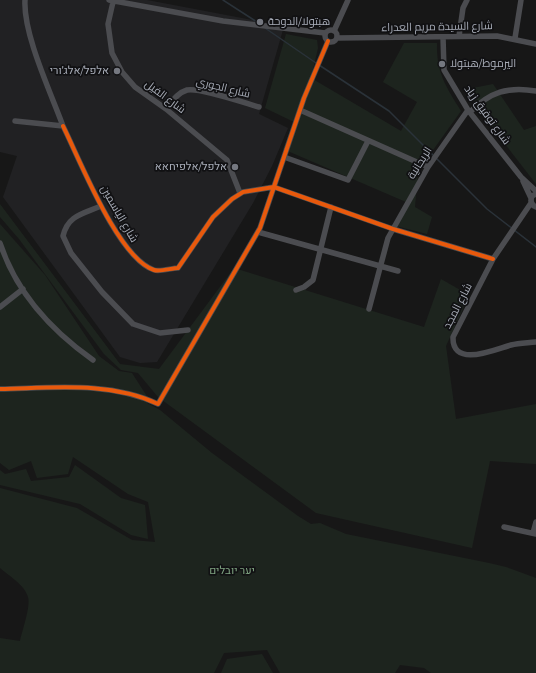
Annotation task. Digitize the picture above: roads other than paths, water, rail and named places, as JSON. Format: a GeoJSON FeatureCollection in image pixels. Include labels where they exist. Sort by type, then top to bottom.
{"type":"FeatureCollection","features":[{"type":"Feature","properties":{"kind":"street","name":"شارع الياسمين"},"geometry":{"type":"LineString","coordinates":[[25,0],[25,7],[34,50],[63,126],[101,206],[122,241],[136,258],[154,270],[178,268],[213,217],[240,193]]}},
{"type":"Feature","properties":{"kind":"street"},"geometry":{"type":"LineString","coordinates":[[328,41],[333,42],[337,38],[334,31],[348,0]]}},
{"type":"Feature","properties":{"kind":"street"},"geometry":{"type":"LineString","coordinates":[[459,36],[463,8],[467,0]]}},
{"type":"Feature","properties":{"kind":"street"},"geometry":{"type":"LineString","coordinates":[[515,38],[521,0]]}},
{"type":"Feature","properties":{"kind":"street"},"geometry":{"type":"LineString","coordinates":[[111,1],[223,21],[325,33],[330,30],[334,31]]}},
{"type":"Feature","properties":{"kind":"street","name":"شارع الفيل"},"geometry":{"type":"LineString","coordinates":[[111,1],[108,24],[112,53],[122,72],[135,87],[166,109],[227,160],[240,193]]}},
{"type":"Feature","properties":{"kind":"street"},"geometry":{"type":"LineString","coordinates":[[325,33],[325,37],[328,41]]}},
{"type":"Feature","properties":{"kind":"street","name":"شارع السيدة مريم العدراء"},"geometry":{"type":"LineString","coordinates":[[337,38],[497,36],[515,38],[536,44]]}},
{"type":"Feature","properties":{"kind":"street","name":"شارع توفيق زياد"},"geometry":{"type":"LineString","coordinates":[[443,37],[444,70],[469,111],[521,177]]}},
{"type":"Feature","properties":{"kind":"street"},"geometry":{"type":"LineString","coordinates":[[0,389],[114,389],[158,404],[258,232],[271,200],[300,110],[328,41]]}},
{"type":"Feature","properties":{"kind":"street","name":"الريحانية"},"geometry":{"type":"LineString","coordinates":[[369,309],[388,238],[428,167],[469,111],[479,103],[501,91],[523,88],[536,91]]}},
{"type":"Feature","properties":{"kind":"street","name":"شارع الجوري"},"geometry":{"type":"LineString","coordinates":[[166,109],[178,94],[188,90],[214,94],[259,107]]}},
{"type":"Feature","properties":{"kind":"street"},"geometry":{"type":"LineString","coordinates":[[300,110],[428,167]]}},
{"type":"Feature","properties":{"kind":"street"},"geometry":{"type":"LineString","coordinates":[[14,121],[63,126]]}},
{"type":"Feature","properties":{"kind":"street"},"geometry":{"type":"LineString","coordinates":[[284,157],[348,180],[368,141]]}},
{"type":"Feature","properties":{"kind":"street"},"geometry":{"type":"LineString","coordinates":[[521,177],[536,192]]}},
{"type":"Feature","properties":{"kind":"street"},"geometry":{"type":"LineString","coordinates":[[521,177],[531,201],[536,207]]}},
{"type":"Feature","properties":{"kind":"street"},"geometry":{"type":"LineString","coordinates":[[240,193],[274,187],[393,229],[493,259]]}},
{"type":"Feature","properties":{"kind":"street","name":"شارع المجد"},"geometry":{"type":"LineString","coordinates":[[536,192],[493,259],[453,337],[453,346],[465,354],[476,355],[511,345],[536,342]]}},
{"type":"Feature","properties":{"kind":"street"},"geometry":{"type":"LineString","coordinates":[[101,206],[70,219],[63,236],[71,253],[106,297],[133,324],[160,333],[188,330]]}},
{"type":"Feature","properties":{"kind":"street"},"geometry":{"type":"LineString","coordinates":[[296,290],[304,287],[313,280],[331,207]]}},
{"type":"Feature","properties":{"kind":"street"},"geometry":{"type":"LineString","coordinates":[[258,232],[398,271]]}},
{"type":"Feature","properties":{"kind":"street"},"geometry":{"type":"LineString","coordinates":[[0,243],[15,277],[35,306],[51,325],[69,342],[93,360]]}},
{"type":"Feature","properties":{"kind":"street"},"geometry":{"type":"LineString","coordinates":[[0,306],[23,289]]}},
{"type":"Feature","properties":{"kind":"street"},"geometry":{"type":"LineString","coordinates":[[504,527],[534,534],[536,522]]}},
{"type":"Feature","properties":{"kind":"waterway"},"geometry":{"type":"LineString","coordinates":[[223,0],[257,22]]}},
{"type":"Feature","properties":{"kind":"waterway"},"geometry":{"type":"LineString","coordinates":[[265,28],[316,63]]}},
{"type":"Feature","properties":{"kind":"waterway"},"geometry":{"type":"LineString","coordinates":[[319,65],[389,111],[433,155]]}},
{"type":"Feature","properties":{"kind":"waterway"},"geometry":{"type":"LineString","coordinates":[[436,158],[487,209],[536,247]]}},
{"type":"Feature","properties":{"kind":"place","name":"هبتولا/الدوحة"},"geometry":{"type":"Point","coordinates":[260,22]}},
{"type":"Feature","properties":{"kind":"place","name":"اليرموط/هبتولا"},"geometry":{"type":"Point","coordinates":[442,64]}},
{"type":"Feature","properties":{"kind":"place","name":"אלפל/אלג׳ורי"},"geometry":{"type":"Point","coordinates":[117,71]}},
{"type":"Feature","properties":{"kind":"place","name":"אלפל/אלפיחאא"},"geometry":{"type":"Point","coordinates":[235,167]}},
{"type":"Feature","properties":{"kind":"park label","name":"יער יובלים"},"geometry":{"type":"Point","coordinates":[232,571]}}]}
